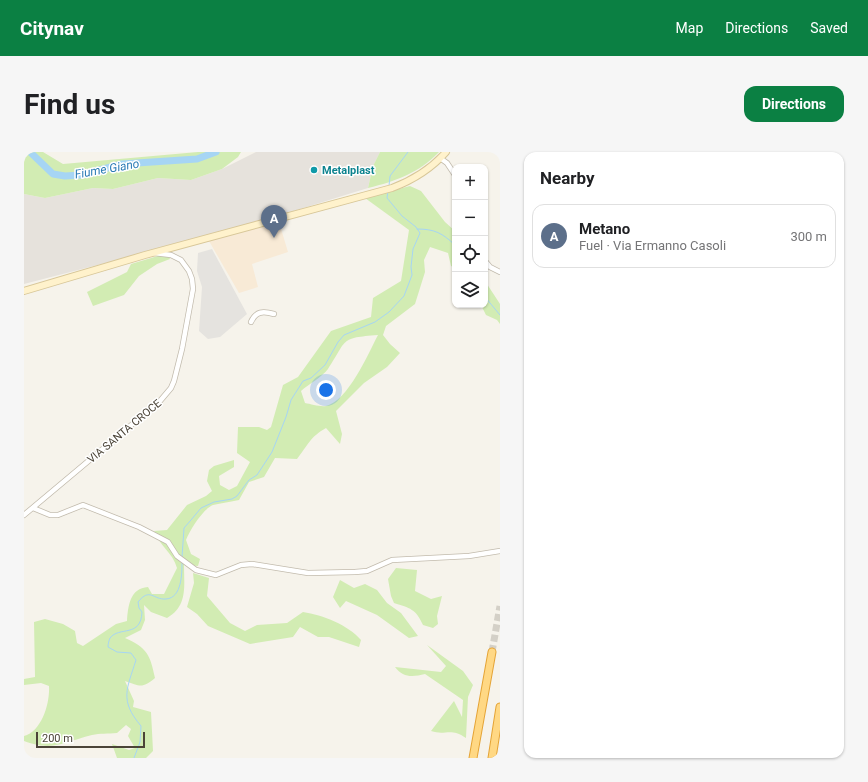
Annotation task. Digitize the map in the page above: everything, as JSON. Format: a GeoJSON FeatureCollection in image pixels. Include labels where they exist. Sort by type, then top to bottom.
{"type":"FeatureCollection","features":[{"type":"Feature","properties":{"kind":"highway"},"geometry":{"type":"LineString","coordinates":[[473,758],[492,652]]}},
{"type":"Feature","properties":{"kind":"highway"},"geometry":{"type":"LineString","coordinates":[[492,758],[500,707]]}},
{"type":"Feature","properties":{"kind":"main road"},"geometry":{"type":"LineString","coordinates":[[24,291],[153,253],[392,188],[413,178],[446,152]]}},
{"type":"Feature","properties":{"kind":"street"},"geometry":{"type":"LineString","coordinates":[[440,158],[447,163],[452,170]]}},
{"type":"Feature","properties":{"kind":"street","name":"VIA SANTA CROCE"},"geometry":{"type":"LineString","coordinates":[[24,515],[160,401],[171,388],[174,381],[192,301],[192,279],[181,260],[171,255],[153,253]]}},
{"type":"Feature","properties":{"kind":"street"},"geometry":{"type":"LineString","coordinates":[[488,265],[500,272]]}},
{"type":"Feature","properties":{"kind":"street"},"geometry":{"type":"LineString","coordinates":[[251,322],[254,316],[261,312],[265,311],[274,314]]}},
{"type":"Feature","properties":{"kind":"street"},"geometry":{"type":"LineString","coordinates":[[33,508],[50,515],[58,515],[83,505],[139,527],[168,542],[177,556],[196,570],[216,575],[241,565],[252,564],[308,573],[368,571],[392,560],[470,556],[500,551]]}},
{"type":"Feature","properties":{"kind":"shaded area"},"geometry":{"type":"Polygon","coordinates":[[[256,152],[380,152],[373,166],[368,188],[229,231],[24,284],[24,194],[45,198],[93,188],[113,189],[158,178],[191,180],[222,169],[256,152]]]}},
{"type":"Feature","properties":{"kind":"shaded area"},"geometry":{"type":"Polygon","coordinates":[[[279,222],[288,252],[252,264],[258,287],[239,293],[209,241],[279,222]]]}},
{"type":"Feature","properties":{"kind":"shaded area"},"geometry":{"type":"Polygon","coordinates":[[[212,249],[247,314],[220,337],[208,339],[199,331],[202,287],[197,271],[198,253],[212,249]]]}},
{"type":"Feature","properties":{"kind":"green space"},"geometry":{"type":"Polygon","coordinates":[[[24,152],[43,152],[63,164],[198,152],[241,152],[238,157],[222,169],[191,180],[158,178],[113,189],[93,188],[45,198],[24,194],[24,152]]]}},
{"type":"Feature","properties":{"kind":"green space"},"geometry":{"type":"Polygon","coordinates":[[[380,152],[439,152],[415,171],[397,179],[368,188],[373,166],[380,152]]]}},
{"type":"Feature","properties":{"kind":"green space"},"geometry":{"type":"Polygon","coordinates":[[[410,186],[421,191],[445,222],[452,228],[452,266],[448,253],[430,247],[424,260],[425,272],[415,304],[386,326],[383,335],[400,353],[387,367],[364,383],[336,411],[342,434],[340,444],[326,428],[313,438],[297,459],[275,458],[264,477],[249,482],[239,500],[209,507],[197,520],[186,540],[191,554],[200,559],[198,566],[184,565],[184,588],[182,601],[179,608],[167,618],[151,612],[144,605],[145,620],[141,630],[125,638],[138,645],[149,657],[155,678],[147,684],[141,686],[125,681],[134,701],[133,707],[151,712],[153,751],[146,758],[117,758],[112,744],[129,750],[135,748],[128,736],[131,729],[126,725],[117,733],[95,734],[58,745],[43,746],[24,741],[24,736],[36,728],[44,716],[49,693],[49,686],[41,683],[24,685],[24,679],[35,677],[34,622],[45,619],[63,624],[75,631],[77,643],[83,646],[116,624],[127,621],[129,604],[137,591],[148,587],[152,594],[164,594],[177,568],[154,531],[167,530],[187,505],[206,496],[212,491],[207,481],[209,470],[214,466],[234,460],[234,467],[219,476],[220,485],[229,490],[237,486],[250,462],[237,453],[238,427],[259,427],[267,430],[271,427],[283,385],[298,377],[331,331],[371,317],[373,298],[401,281],[409,230],[365,198],[410,186]],[[378,335],[357,337],[346,342],[328,369],[319,378],[301,391],[305,403],[326,406],[334,402],[349,386],[363,364],[378,335]]]}},
{"type":"Feature","properties":{"kind":"green space"},"geometry":{"type":"Polygon","coordinates":[[[168,253],[170,259],[157,264],[139,276],[124,295],[93,306],[87,292],[127,272],[131,264],[168,253]]]}},
{"type":"Feature","properties":{"kind":"green space"},"geometry":{"type":"Polygon","coordinates":[[[488,286],[500,304],[500,324],[497,320],[486,315],[482,308],[488,308],[488,286]]]}},
{"type":"Feature","properties":{"kind":"green space"},"geometry":{"type":"Polygon","coordinates":[[[396,568],[417,570],[415,591],[431,599],[442,596],[437,616],[438,624],[433,628],[423,625],[418,616],[412,610],[394,603],[391,596],[388,579],[396,568]]]}},
{"type":"Feature","properties":{"kind":"green space"},"geometry":{"type":"Polygon","coordinates":[[[193,573],[209,578],[207,596],[230,623],[245,631],[257,625],[287,623],[303,612],[327,618],[342,625],[361,640],[359,647],[329,637],[318,637],[300,627],[293,637],[250,644],[208,626],[197,614],[187,607],[194,583],[193,573]]]}},
{"type":"Feature","properties":{"kind":"green space"},"geometry":{"type":"Polygon","coordinates":[[[340,580],[354,588],[365,584],[377,590],[387,603],[401,613],[418,636],[409,638],[377,615],[346,601],[340,608],[333,597],[340,580]]]}},
{"type":"Feature","properties":{"kind":"green space"},"geometry":{"type":"Polygon","coordinates":[[[427,645],[463,671],[473,685],[468,697],[466,738],[452,732],[441,733],[431,731],[454,701],[462,717],[463,700],[425,674],[408,676],[398,671],[395,667],[441,672],[446,666],[427,645]]]}},
{"type":"Feature","properties":{"kind":"waterway","name":"Fiume Giano"},"geometry":{"type":"LineString","coordinates":[[30,152],[53,174],[65,176],[81,175],[122,164],[197,159],[216,152]]}},
{"type":"Feature","properties":{"kind":"waterway"},"geometry":{"type":"LineString","coordinates":[[389,186],[390,176],[408,152]]}},
{"type":"Feature","properties":{"kind":"waterway"},"geometry":{"type":"LineString","coordinates":[[182,557],[184,528],[201,508],[214,502],[232,499],[237,496],[249,480],[257,475],[272,452],[291,400],[303,381],[311,378],[325,365],[338,342],[344,335],[375,322],[389,312],[404,296],[412,275],[411,267],[413,249],[420,233],[416,227],[402,216],[387,198],[388,191]]}},
{"type":"Feature","properties":{"kind":"waterway"},"geometry":{"type":"LineString","coordinates":[[417,229],[438,232],[452,242]]}},
{"type":"Feature","properties":{"kind":"waterway"},"geometry":{"type":"LineString","coordinates":[[488,301],[500,315]]}},
{"type":"Feature","properties":{"kind":"waterway"},"geometry":{"type":"LineString","coordinates":[[134,758],[140,742],[141,726],[130,709],[127,701],[127,694],[136,660],[131,653],[117,652],[108,647],[109,642],[110,638],[114,635],[134,628],[138,625],[141,620],[142,612],[139,608],[138,602],[146,595],[166,599],[171,598],[175,594],[180,584],[182,562]]}},
{"type":"Feature","properties":{"kind":"tunnel"},"geometry":{"type":"LineString","coordinates":[[492,652],[500,606]]}},
{"type":"Feature","properties":{"kind":"place","name":"Metalplast"},"geometry":{"type":"Point","coordinates":[314,170]}},
{"type":"Feature","properties":{"kind":"place","name":"Metano"},"geometry":{"type":"Point","coordinates":[274,238]}}]}
